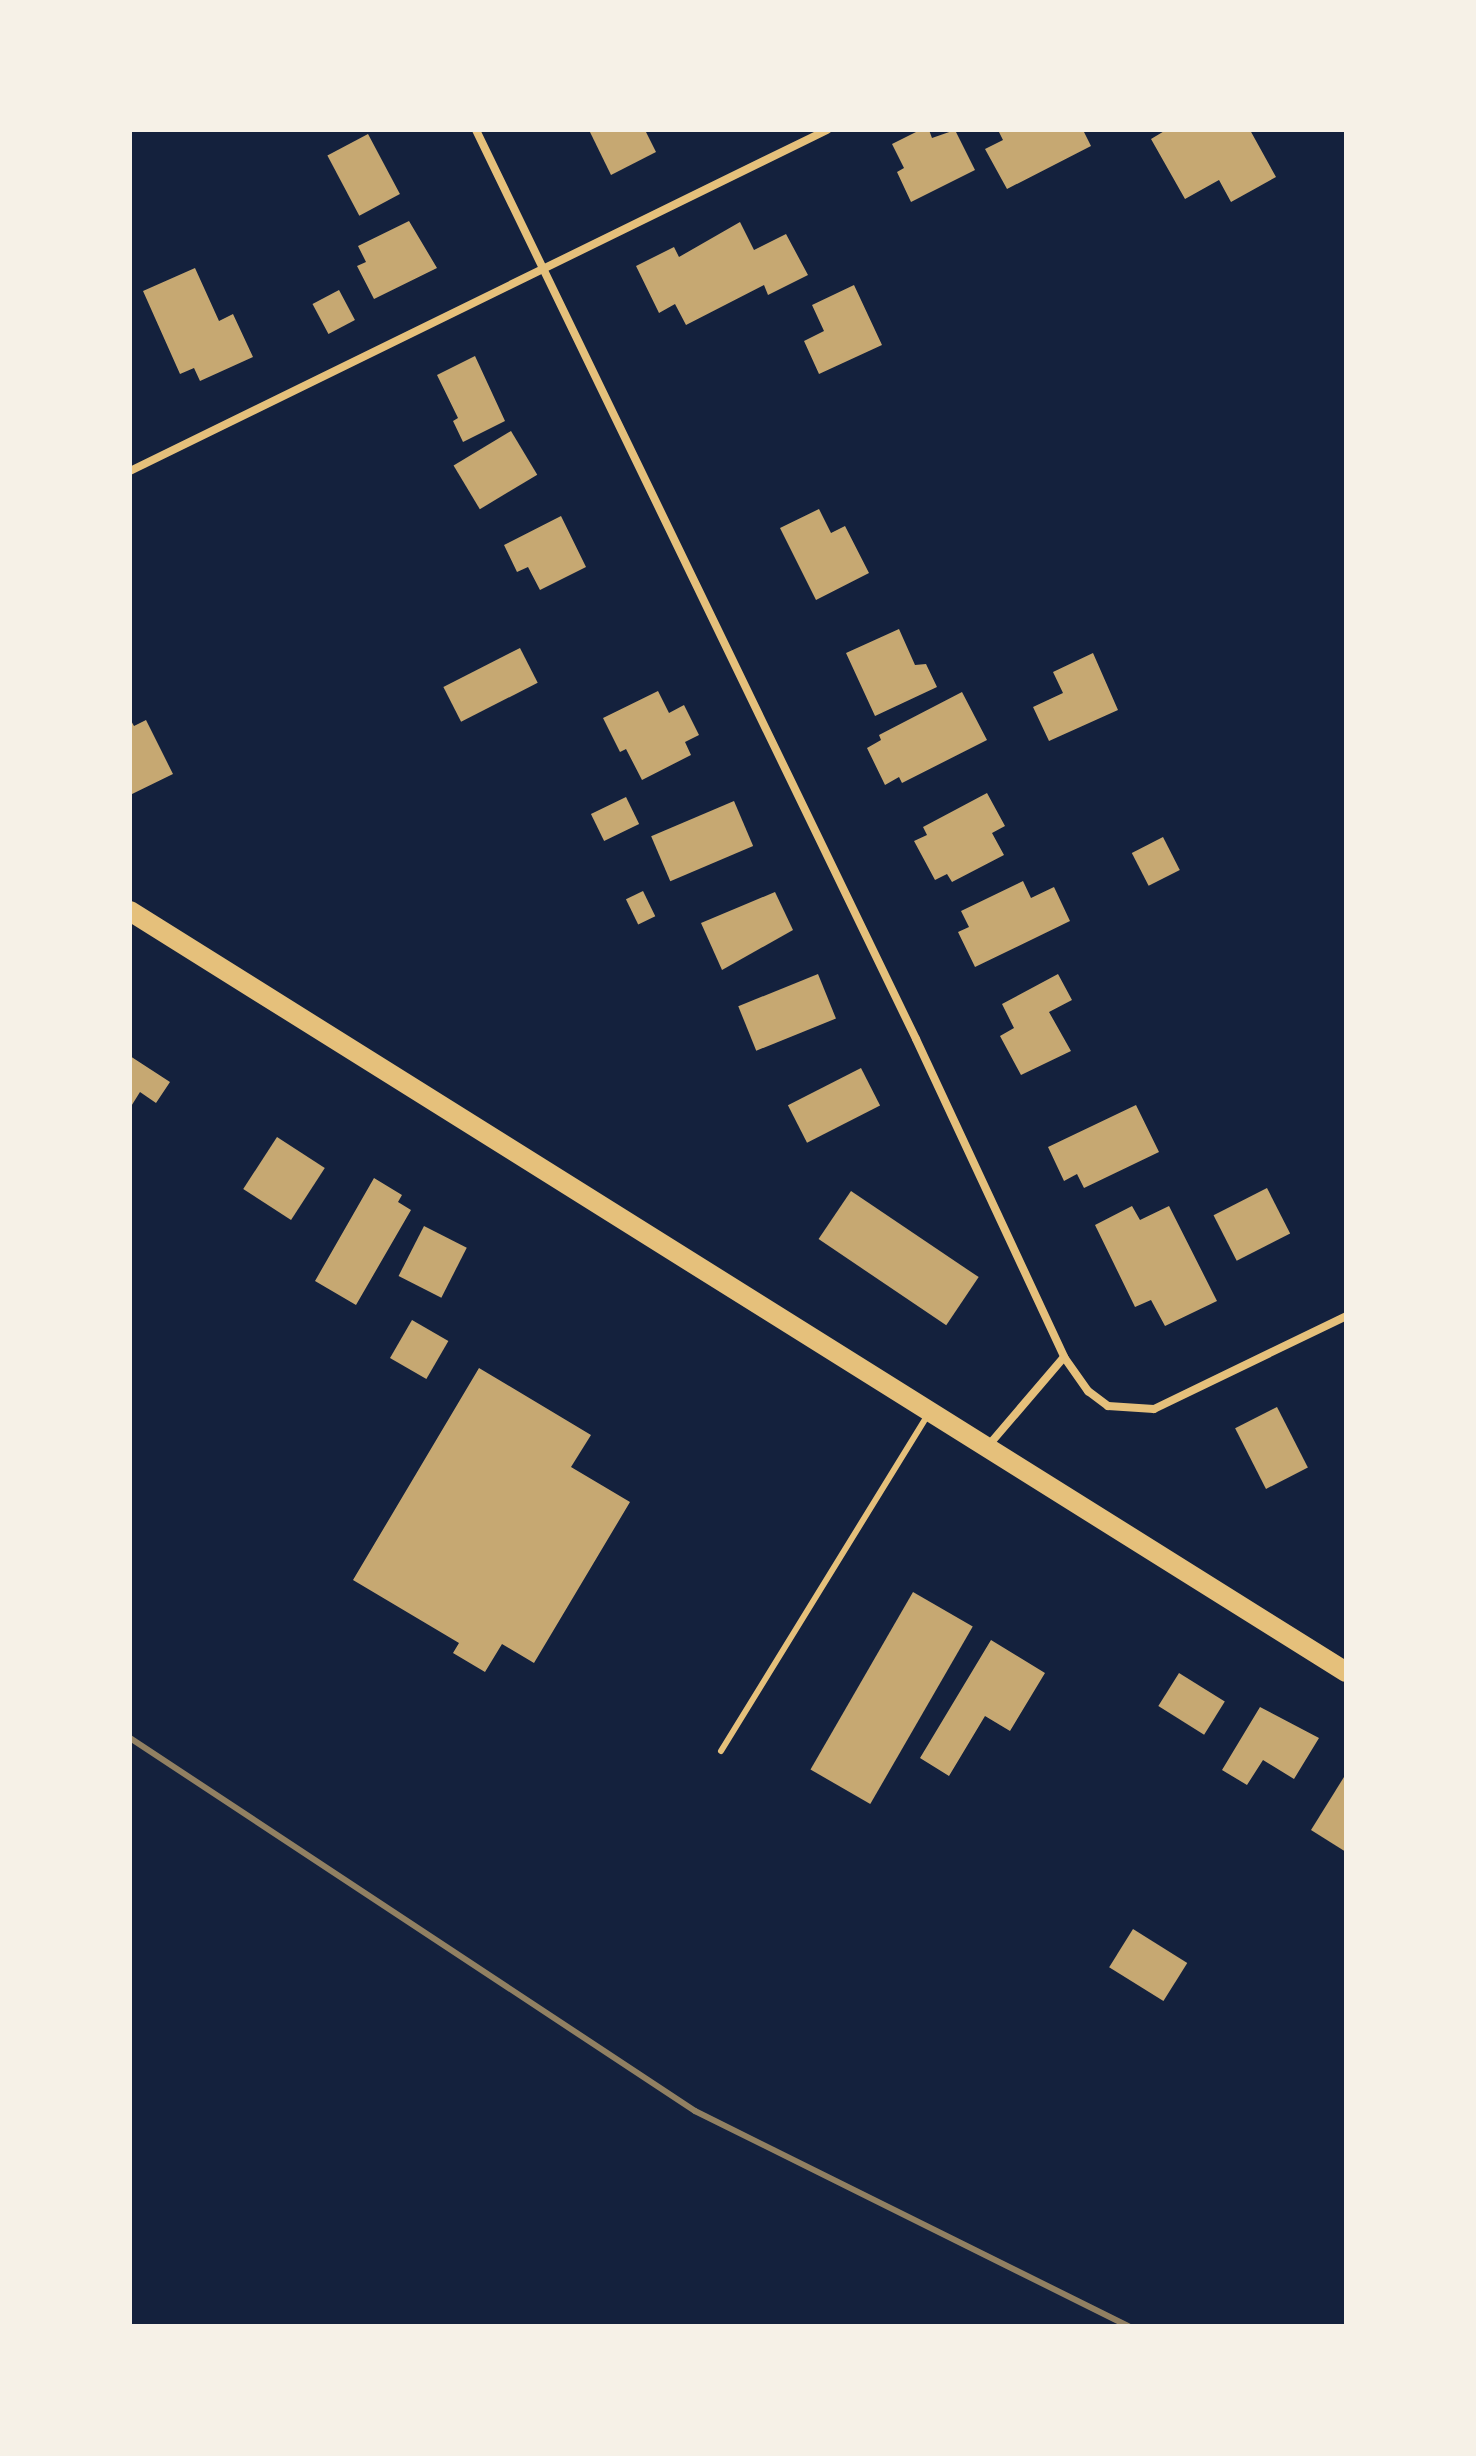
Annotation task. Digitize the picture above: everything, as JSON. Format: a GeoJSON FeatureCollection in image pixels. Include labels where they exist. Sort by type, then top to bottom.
{"type":"FeatureCollection","features":[{"type":"Feature","properties":{"kind":"main road"},"geometry":{"type":"LineString","coordinates":[[130,911],[988,1446],[1229,1602],[1346,1672]]}},
{"type":"Feature","properties":{"kind":"street"},"geometry":{"type":"LineString","coordinates":[[476,130],[909,1025],[1064,1357],[1088,1391],[1108,1406],[1154,1409],[1346,1316]]}},
{"type":"Feature","properties":{"kind":"street"},"geometry":{"type":"LineString","coordinates":[[130,471],[827,130]]}},
{"type":"Feature","properties":{"kind":"street"},"geometry":{"type":"LineString","coordinates":[[988,1446],[1064,1357]]}},
{"type":"Feature","properties":{"kind":"lane"},"geometry":{"type":"LineString","coordinates":[[721,1751],[930,1410]]}},
{"type":"Feature","properties":{"kind":"building"},"geometry":{"type":"Polygon","coordinates":[[[589,130],[645,130],[656,152],[611,175],[589,130]]]}},
{"type":"Feature","properties":{"kind":"building"},"geometry":{"type":"Polygon","coordinates":[[[920,130],[929,130],[932,138],[955,130],[975,170],[911,202],[897,172],[904,168],[892,144],[920,130]]]}},
{"type":"Feature","properties":{"kind":"building"},"geometry":{"type":"Polygon","coordinates":[[[998,130],[1083,130],[1091,146],[1007,189],[985,149],[1003,140],[998,130]]]}},
{"type":"Feature","properties":{"kind":"building"},"geometry":{"type":"Polygon","coordinates":[[[1166,130],[1250,130],[1276,177],[1231,202],[1219,180],[1185,199],[1151,139],[1166,130]]]}},
{"type":"Feature","properties":{"kind":"building"},"geometry":{"type":"Polygon","coordinates":[[[368,134],[400,194],[359,216],[327,156],[368,134]]]}},
{"type":"Feature","properties":{"kind":"building"},"geometry":{"type":"Polygon","coordinates":[[[409,221],[437,268],[374,299],[357,266],[366,262],[358,246],[409,221]]]}},
{"type":"Feature","properties":{"kind":"building"},"geometry":{"type":"Polygon","coordinates":[[[740,222],[754,250],[786,234],[808,275],[768,295],[764,285],[686,325],[675,304],[659,313],[636,266],[674,247],[679,257],[740,222]]]}},
{"type":"Feature","properties":{"kind":"building"},"geometry":{"type":"Polygon","coordinates":[[[195,268],[219,321],[233,314],[253,357],[200,381],[194,368],[180,374],[143,291],[195,268]]]}},
{"type":"Feature","properties":{"kind":"building"},"geometry":{"type":"Polygon","coordinates":[[[854,285],[882,345],[819,374],[804,341],[824,331],[812,305],[854,285]]]}},
{"type":"Feature","properties":{"kind":"building"},"geometry":{"type":"Polygon","coordinates":[[[339,290],[355,320],[328,334],[313,304],[339,290]]]}},
{"type":"Feature","properties":{"kind":"building"},"geometry":{"type":"Polygon","coordinates":[[[475,356],[505,421],[463,442],[453,421],[458,418],[437,375],[475,356]]]}},
{"type":"Feature","properties":{"kind":"building"},"geometry":{"type":"Polygon","coordinates":[[[511,431],[537,475],[480,509],[454,466],[511,431]]]}},
{"type":"Feature","properties":{"kind":"building"},"geometry":{"type":"Polygon","coordinates":[[[819,509],[831,533],[845,526],[869,573],[816,600],[780,528],[819,509]]]}},
{"type":"Feature","properties":{"kind":"building"},"geometry":{"type":"Polygon","coordinates":[[[561,516],[586,567],[540,590],[528,567],[517,572],[504,545],[561,516]]]}},
{"type":"Feature","properties":{"kind":"building"},"geometry":{"type":"Polygon","coordinates":[[[899,629],[915,665],[926,664],[937,687],[875,716],[846,653],[899,629]]]}},
{"type":"Feature","properties":{"kind":"building"},"geometry":{"type":"Polygon","coordinates":[[[520,648],[538,683],[461,722],[443,687],[520,648]]]}},
{"type":"Feature","properties":{"kind":"building"},"geometry":{"type":"Polygon","coordinates":[[[1093,653],[1118,710],[1049,741],[1033,707],[1063,693],[1053,672],[1093,653]]]}},
{"type":"Feature","properties":{"kind":"building"},"geometry":{"type":"Polygon","coordinates":[[[658,691],[669,713],[684,705],[699,735],[685,742],[691,755],[642,780],[626,749],[620,752],[603,718],[658,691]]]}},
{"type":"Feature","properties":{"kind":"building"},"geometry":{"type":"Polygon","coordinates":[[[962,692],[987,740],[902,783],[899,777],[885,785],[867,748],[881,740],[879,735],[962,692]]]}},
{"type":"Feature","properties":{"kind":"building"},"geometry":{"type":"Polygon","coordinates":[[[130,719],[134,726],[146,720],[173,774],[130,795],[130,719]]]}},
{"type":"Feature","properties":{"kind":"building"},"geometry":{"type":"Polygon","coordinates":[[[987,793],[1005,826],[992,833],[1004,855],[952,882],[947,874],[935,880],[914,841],[927,835],[923,827],[987,793]]]}},
{"type":"Feature","properties":{"kind":"building"},"geometry":{"type":"Polygon","coordinates":[[[626,797],[639,824],[604,841],[591,814],[626,797]]]}},
{"type":"Feature","properties":{"kind":"building"},"geometry":{"type":"Polygon","coordinates":[[[734,801],[753,846],[670,881],[651,836],[734,801]]]}},
{"type":"Feature","properties":{"kind":"building"},"geometry":{"type":"Polygon","coordinates":[[[1163,837],[1180,870],[1149,886],[1132,853],[1163,837]]]}},
{"type":"Feature","properties":{"kind":"building"},"geometry":{"type":"Polygon","coordinates":[[[1023,881],[1031,898],[1054,887],[1070,921],[975,967],[958,932],[969,927],[961,911],[1023,881]]]}},
{"type":"Feature","properties":{"kind":"building"},"geometry":{"type":"Polygon","coordinates":[[[643,891],[655,916],[638,924],[626,899],[643,891]]]}},
{"type":"Feature","properties":{"kind":"building"},"geometry":{"type":"Polygon","coordinates":[[[775,892],[793,930],[722,970],[701,923],[775,892]]]}},
{"type":"Feature","properties":{"kind":"building"},"geometry":{"type":"Polygon","coordinates":[[[818,974],[836,1019],[756,1051],[738,1006],[818,974]]]}},
{"type":"Feature","properties":{"kind":"building"},"geometry":{"type":"Polygon","coordinates":[[[1058,974],[1072,1000],[1049,1012],[1071,1051],[1021,1075],[1000,1036],[1014,1028],[1002,1004],[1058,974]]]}},
{"type":"Feature","properties":{"kind":"building"},"geometry":{"type":"Polygon","coordinates":[[[130,1056],[170,1082],[156,1103],[140,1092],[130,1108],[130,1056]]]}},
{"type":"Feature","properties":{"kind":"building"},"geometry":{"type":"Polygon","coordinates":[[[861,1068],[880,1105],[807,1143],[788,1105],[861,1068]]]}},
{"type":"Feature","properties":{"kind":"building"},"geometry":{"type":"Polygon","coordinates":[[[1136,1105],[1159,1152],[1084,1188],[1077,1174],[1064,1181],[1048,1147],[1136,1105]]]}},
{"type":"Feature","properties":{"kind":"building"},"geometry":{"type":"Polygon","coordinates":[[[277,1137],[325,1168],[291,1220],[243,1189],[277,1137]]]}},
{"type":"Feature","properties":{"kind":"building"},"geometry":{"type":"Polygon","coordinates":[[[374,1178],[402,1195],[398,1202],[411,1210],[356,1305],[315,1281],[374,1178]]]}},
{"type":"Feature","properties":{"kind":"building"},"geometry":{"type":"Polygon","coordinates":[[[1267,1188],[1290,1233],[1237,1261],[1214,1215],[1267,1188]]]}},
{"type":"Feature","properties":{"kind":"building"},"geometry":{"type":"Polygon","coordinates":[[[851,1191],[979,1277],[946,1325],[819,1239],[851,1191]]]}},
{"type":"Feature","properties":{"kind":"building"},"geometry":{"type":"Polygon","coordinates":[[[1132,1206],[1140,1220],[1169,1206],[1217,1301],[1165,1326],[1151,1300],[1135,1307],[1095,1225],[1132,1206]]]}},
{"type":"Feature","properties":{"kind":"building"},"geometry":{"type":"Polygon","coordinates":[[[424,1226],[467,1248],[441,1298],[399,1276],[424,1226]]]}},
{"type":"Feature","properties":{"kind":"building"},"geometry":{"type":"Polygon","coordinates":[[[412,1320],[448,1341],[426,1379],[390,1358],[412,1320]]]}},
{"type":"Feature","properties":{"kind":"building"},"geometry":{"type":"Polygon","coordinates":[[[479,1368],[591,1435],[571,1467],[630,1502],[534,1663],[502,1644],[485,1672],[453,1653],[459,1643],[353,1580],[479,1368]]]}},
{"type":"Feature","properties":{"kind":"building"},"geometry":{"type":"Polygon","coordinates":[[[1277,1407],[1308,1468],[1266,1489],[1235,1428],[1277,1407]]]}},
{"type":"Feature","properties":{"kind":"building"},"geometry":{"type":"Polygon","coordinates":[[[913,1592],[973,1626],[870,1804],[810,1770],[913,1592]]]}},
{"type":"Feature","properties":{"kind":"building"},"geometry":{"type":"Polygon","coordinates":[[[991,1640],[1045,1673],[1010,1731],[985,1716],[949,1776],[920,1758],[991,1640]]]}},
{"type":"Feature","properties":{"kind":"building"},"geometry":{"type":"Polygon","coordinates":[[[1179,1673],[1225,1702],[1204,1735],[1158,1706],[1179,1673]]]}},
{"type":"Feature","properties":{"kind":"building"},"geometry":{"type":"Polygon","coordinates":[[[1260,1707],[1319,1738],[1294,1779],[1263,1760],[1247,1785],[1222,1770],[1260,1707]]]}},
{"type":"Feature","properties":{"kind":"building"},"geometry":{"type":"Polygon","coordinates":[[[1344,1777],[1346,1779],[1346,1852],[1311,1830],[1344,1777]]]}},
{"type":"Feature","properties":{"kind":"building"},"geometry":{"type":"Polygon","coordinates":[[[1133,1929],[1187,1963],[1163,2001],[1109,1967],[1133,1929]]]}},
{"type":"Feature","properties":{"kind":"railway"},"geometry":{"type":"LineString","coordinates":[[130,1738],[695,2111],[1129,2326]]}}]}
